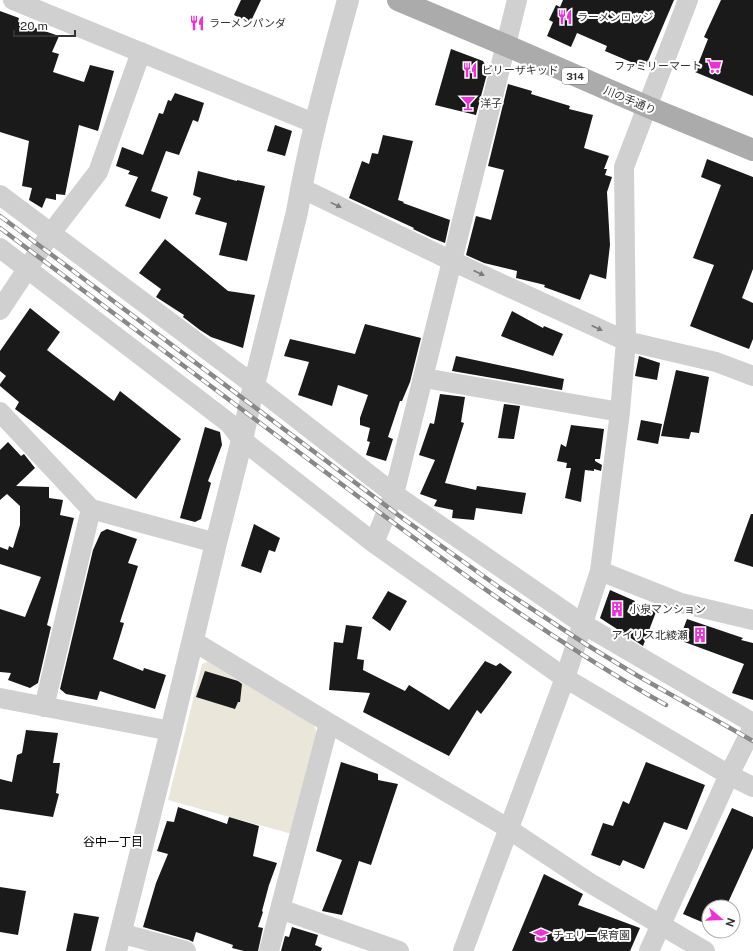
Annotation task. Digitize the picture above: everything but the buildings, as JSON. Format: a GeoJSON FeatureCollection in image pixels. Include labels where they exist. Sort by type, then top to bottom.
{"type":"FeatureCollection","features":[{"type":"Feature","properties":{"kind":"main road","name":"川の手通り"},"geometry":{"type":"LineString","coordinates":[[398,0],[648,107],[753,150]]}},
{"type":"Feature","properties":{"kind":"street"},"geometry":{"type":"LineString","coordinates":[[13,0],[316,124]]}},
{"type":"Feature","properties":{"kind":"street"},"geometry":{"type":"LineString","coordinates":[[186,951],[118,942],[242,440],[295,219],[316,124],[348,0]]}},
{"type":"Feature","properties":{"kind":"street"},"geometry":{"type":"LineString","coordinates":[[374,543],[394,494],[517,0]]}},
{"type":"Feature","properties":{"kind":"street"},"geometry":{"type":"LineString","coordinates":[[463,951],[565,678],[600,571],[620,412],[626,341],[624,167],[688,0]]}},
{"type":"Feature","properties":{"kind":"street"},"geometry":{"type":"LineString","coordinates":[[0,310],[51,233],[98,172],[141,52]]}},
{"type":"Feature","properties":{"kind":"street"},"geometry":{"type":"LineString","coordinates":[[301,188],[452,261],[626,341],[716,362],[753,376]]}},
{"type":"Feature","properties":{"kind":"street"},"geometry":{"type":"LineString","coordinates":[[0,195],[254,385],[394,494],[583,624],[753,723]]}},
{"type":"Feature","properties":{"kind":"street"},"geometry":{"type":"LineString","coordinates":[[0,248],[229,422],[242,440],[374,543],[565,678],[729,775],[753,787]]}},
{"type":"Feature","properties":{"kind":"street"},"geometry":{"type":"LineString","coordinates":[[424,378],[620,412]]}},
{"type":"Feature","properties":{"kind":"street"},"geometry":{"type":"LineString","coordinates":[[0,412],[91,509],[216,543]]}},
{"type":"Feature","properties":{"kind":"street"},"geometry":{"type":"LineString","coordinates":[[44,707],[91,509]]}},
{"type":"Feature","properties":{"kind":"street"},"geometry":{"type":"LineString","coordinates":[[600,571],[681,603],[753,620]]}},
{"type":"Feature","properties":{"kind":"street"},"geometry":{"type":"LineString","coordinates":[[193,640],[329,724],[508,829],[590,883],[705,951]]}},
{"type":"Feature","properties":{"kind":"street"},"geometry":{"type":"LineString","coordinates":[[0,698],[171,731]]}},
{"type":"Feature","properties":{"kind":"street"},"geometry":{"type":"LineString","coordinates":[[269,951],[329,724]]}},
{"type":"Feature","properties":{"kind":"street"},"geometry":{"type":"LineString","coordinates":[[649,951],[729,775],[753,727]]}},
{"type":"Feature","properties":{"kind":"street"},"geometry":{"type":"LineString","coordinates":[[280,909],[399,951]]}},
{"type":"Feature","properties":{"kind":"shaded area"},"geometry":{"type":"Polygon","coordinates":[[[212,660],[313,723],[318,735],[292,834],[168,800],[202,664],[212,660]]]}},
{"type":"Feature","properties":{"kind":"railway"},"geometry":{"type":"LineString","coordinates":[[0,216],[401,517],[500,588],[587,645],[638,676],[753,741]]}},
{"type":"Feature","properties":{"kind":"railway"},"geometry":{"type":"LineString","coordinates":[[0,228],[447,562],[576,651],[666,705]]}},
{"type":"Feature","properties":{"kind":"place","name":"ラーメンロッジ"},"geometry":{"type":"Point","coordinates":[565,17]}},
{"type":"Feature","properties":{"kind":"place","name":"ラーメンパンダ"},"geometry":{"type":"Point","coordinates":[197,23]}},
{"type":"Feature","properties":{"kind":"place","name":"ファミリーマート"},"geometry":{"type":"Point","coordinates":[714,66]}},
{"type":"Feature","properties":{"kind":"place","name":"ビリーザキッド"},"geometry":{"type":"Point","coordinates":[470,70]}},
{"type":"Feature","properties":{"kind":"place","name":"洋子"},"geometry":{"type":"Point","coordinates":[468,103]}},
{"type":"Feature","properties":{"kind":"place","name":"小泉マンション"},"geometry":{"type":"Point","coordinates":[617,609]}},
{"type":"Feature","properties":{"kind":"place","name":"アイリス北綾瀬"},"geometry":{"type":"Point","coordinates":[700,635]}},
{"type":"Feature","properties":{"kind":"place","name":"チェリー保育園"},"geometry":{"type":"Point","coordinates":[541,935]}},
{"type":"Feature","properties":{"kind":"district","name":"谷中一丁目"},"geometry":{"type":"Point","coordinates":[113,842]}}]}
